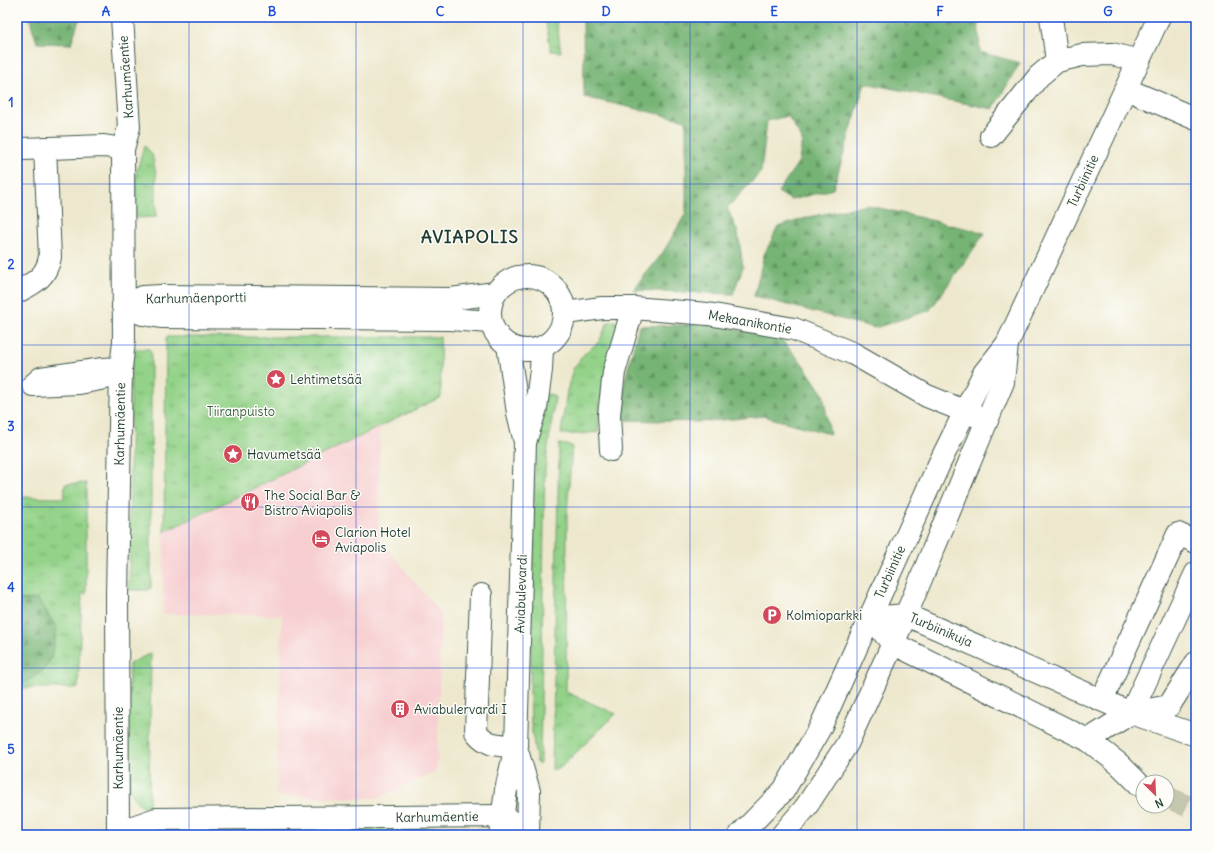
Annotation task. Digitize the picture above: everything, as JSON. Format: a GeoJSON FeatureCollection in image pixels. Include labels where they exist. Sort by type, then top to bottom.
{"type":"FeatureCollection","features":[{"type":"Feature","properties":{"kind":"street","name":"Karhumäentie"},"geometry":{"type":"LineString","coordinates":[[122,17],[129,127],[123,149],[124,341],[121,371],[116,596],[121,834],[156,819],[501,826]]}},
{"type":"Feature","properties":{"kind":"street"},"geometry":{"type":"LineString","coordinates":[[1051,17],[1057,61]]}},
{"type":"Feature","properties":{"kind":"street","name":"Turbiinitie"},"geometry":{"type":"LineString","coordinates":[[740,835],[784,790],[820,728],[940,462],[984,374],[1007,344],[1159,17]]}},
{"type":"Feature","properties":{"kind":"street"},"geometry":{"type":"LineString","coordinates":[[991,136],[1040,76],[1057,61],[1082,55],[1112,54],[1139,61]]}},
{"type":"Feature","properties":{"kind":"street"},"geometry":{"type":"LineString","coordinates":[[1126,89],[1196,119]]}},
{"type":"Feature","properties":{"kind":"street"},"geometry":{"type":"LineString","coordinates":[[23,149],[104,146],[123,149]]}},
{"type":"Feature","properties":{"kind":"street"},"geometry":{"type":"LineString","coordinates":[[17,292],[37,282],[48,266],[50,257],[45,148]]}},
{"type":"Feature","properties":{"kind":"street"},"geometry":{"type":"LineString","coordinates":[[531,276],[544,280],[553,286],[563,303],[565,313],[564,322],[556,337],[542,348],[531,350],[519,350],[508,345],[497,335],[490,322],[491,302],[495,293],[505,283],[518,277],[531,276]]}},
{"type":"Feature","properties":{"kind":"street","name":"Karhumäenportti"},"geometry":{"type":"LineString","coordinates":[[124,306],[143,297],[161,296],[451,299],[495,293]]}},
{"type":"Feature","properties":{"kind":"street","name":"Karhumäenportti"},"geometry":{"type":"LineString","coordinates":[[124,306],[143,314],[161,317],[450,319],[490,322]]}},
{"type":"Feature","properties":{"kind":"street","name":"Mekaanikontie"},"geometry":{"type":"LineString","coordinates":[[565,313],[602,308],[633,308],[708,314],[794,329],[854,354],[927,396],[987,420]]}},
{"type":"Feature","properties":{"kind":"street"},"geometry":{"type":"LineString","coordinates":[[611,450],[609,415],[614,372],[633,308]]}},
{"type":"Feature","properties":{"kind":"street","name":"Turbiinitie"},"geometry":{"type":"LineString","coordinates":[[782,835],[806,807],[847,744],[906,615],[1003,382],[1007,344]]}},
{"type":"Feature","properties":{"kind":"street","name":"Aviabulevardi"},"geometry":{"type":"LineString","coordinates":[[501,826],[506,790],[516,746],[525,442],[518,413],[508,345]]}},
{"type":"Feature","properties":{"kind":"street","name":"Aviabulevardi"},"geometry":{"type":"LineString","coordinates":[[525,442],[536,408],[542,348]]}},
{"type":"Feature","properties":{"kind":"street"},"geometry":{"type":"LineString","coordinates":[[1102,700],[1178,534],[1196,542]]}},
{"type":"Feature","properties":{"kind":"street"},"geometry":{"type":"LineString","coordinates":[[1131,713],[1196,573]]}},
{"type":"Feature","properties":{"kind":"street"},"geometry":{"type":"LineString","coordinates":[[481,595],[476,732],[481,738],[491,744],[516,746]]}},
{"type":"Feature","properties":{"kind":"street","name":"Turbiinikuja"},"geometry":{"type":"LineString","coordinates":[[870,618],[906,615],[1131,713],[1196,735]]}},
{"type":"Feature","properties":{"kind":"street"},"geometry":{"type":"LineString","coordinates":[[870,618],[892,643],[1088,740],[1119,764],[1135,780]]}},
{"type":"Feature","properties":{"kind":"street"},"geometry":{"type":"LineString","coordinates":[[1088,740],[1131,713],[1169,706],[1196,663]]}},
{"type":"Feature","properties":{"kind":"street","name":"Aviabulevardi"},"geometry":{"type":"LineString","coordinates":[[516,746],[529,791],[525,834]]}},
{"type":"Feature","properties":{"kind":"street"},"geometry":{"type":"LineString","coordinates":[[501,826],[525,834]]}},
{"type":"Feature","properties":{"kind":"shaded area"},"geometry":{"type":"Polygon","coordinates":[[[380,426],[378,537],[441,614],[437,771],[379,798],[276,796],[282,615],[163,614],[164,532],[380,426]]]}},
{"type":"Feature","properties":{"kind":"green space"},"geometry":{"type":"Polygon","coordinates":[[[29,17],[80,17],[71,44],[37,43],[29,17]]]}},
{"type":"Feature","properties":{"kind":"green space"},"geometry":{"type":"Polygon","coordinates":[[[545,17],[556,17],[561,52],[551,51],[545,17]]]}},
{"type":"Feature","properties":{"kind":"green space"},"geometry":{"type":"Polygon","coordinates":[[[583,17],[978,17],[980,52],[1020,63],[993,109],[865,83],[833,189],[791,200],[778,192],[799,161],[802,139],[788,116],[767,121],[761,172],[727,208],[738,232],[743,267],[733,294],[633,290],[662,254],[686,213],[686,120],[584,97],[583,17]]]}},
{"type":"Feature","properties":{"kind":"green space"},"geometry":{"type":"Polygon","coordinates":[[[145,146],[152,154],[156,174],[156,217],[135,218],[136,174],[145,146]]]}},
{"type":"Feature","properties":{"kind":"green space"},"geometry":{"type":"Polygon","coordinates":[[[867,205],[985,233],[930,310],[875,328],[754,296],[764,255],[778,227],[809,217],[867,205]]]}},
{"type":"Feature","properties":{"kind":"green space"},"geometry":{"type":"Polygon","coordinates":[[[615,321],[619,329],[600,403],[598,432],[561,434],[567,391],[573,369],[585,353],[599,342],[608,322],[615,321]]]}},
{"type":"Feature","properties":{"kind":"green space"},"geometry":{"type":"Polygon","coordinates":[[[712,324],[782,340],[802,363],[823,394],[830,434],[763,416],[701,422],[623,420],[625,380],[639,326],[712,324]]]}},
{"type":"Feature","properties":{"kind":"green space","name":"Tiiranpuisto"},"geometry":{"type":"Polygon","coordinates":[[[166,337],[440,337],[441,397],[164,532],[166,337]]]}},
{"type":"Feature","properties":{"kind":"green space"},"geometry":{"type":"Polygon","coordinates":[[[135,349],[149,349],[151,352],[151,588],[148,590],[129,590],[131,375],[132,358],[135,349]]]}},
{"type":"Feature","properties":{"kind":"green space"},"geometry":{"type":"Polygon","coordinates":[[[546,394],[553,395],[555,398],[545,469],[540,764],[537,764],[531,725],[530,693],[534,478],[537,445],[546,394]]]}},
{"type":"Feature","properties":{"kind":"green space"},"geometry":{"type":"Polygon","coordinates":[[[559,444],[572,446],[567,513],[566,692],[616,714],[560,768],[552,770],[559,444]]]}},
{"type":"Feature","properties":{"kind":"green space"},"geometry":{"type":"Polygon","coordinates":[[[86,483],[86,594],[82,593],[78,688],[17,688],[17,497],[64,498],[65,484],[86,483]]]}},
{"type":"Feature","properties":{"kind":"green space"},"geometry":{"type":"Polygon","coordinates":[[[38,599],[57,628],[51,659],[43,671],[17,688],[17,600],[38,599]]]}},
{"type":"Feature","properties":{"kind":"green space"},"geometry":{"type":"Polygon","coordinates":[[[151,653],[149,809],[140,805],[134,799],[128,783],[129,664],[151,653]]]}},
{"type":"Feature","properties":{"kind":"green space"},"geometry":{"type":"Polygon","coordinates":[[[162,826],[256,826],[256,835],[162,835],[162,826]]]}},
{"type":"Feature","properties":{"kind":"green space"},"geometry":{"type":"Polygon","coordinates":[[[271,827],[435,827],[435,835],[272,835],[271,827]]]}},
{"type":"Feature","properties":{"kind":"tunnel"},"geometry":{"type":"LineString","coordinates":[[1175,801],[1196,810]]}},
{"type":"Feature","properties":{"kind":"place","name":"Lehtimetsää"},"geometry":{"type":"Point","coordinates":[276,379]}},
{"type":"Feature","properties":{"kind":"place","name":"Havumetsää"},"geometry":{"type":"Point","coordinates":[233,454]}},
{"type":"Feature","properties":{"kind":"place","name":"The Social Bar & Bistro Aviapolis"},"geometry":{"type":"Point","coordinates":[250,502]}},
{"type":"Feature","properties":{"kind":"place","name":"Clarion Hotel Aviapolis"},"geometry":{"type":"Point","coordinates":[321,539]}},
{"type":"Feature","properties":{"kind":"place","name":"Kolmioparkki"},"geometry":{"type":"Point","coordinates":[772,615]}},
{"type":"Feature","properties":{"kind":"place","name":"Aviabulervardi I"},"geometry":{"type":"Point","coordinates":[400,709]}},
{"type":"Feature","properties":{"kind":"district","name":"AVIAPOLIS"},"geometry":{"type":"Point","coordinates":[470,237]}}]}
